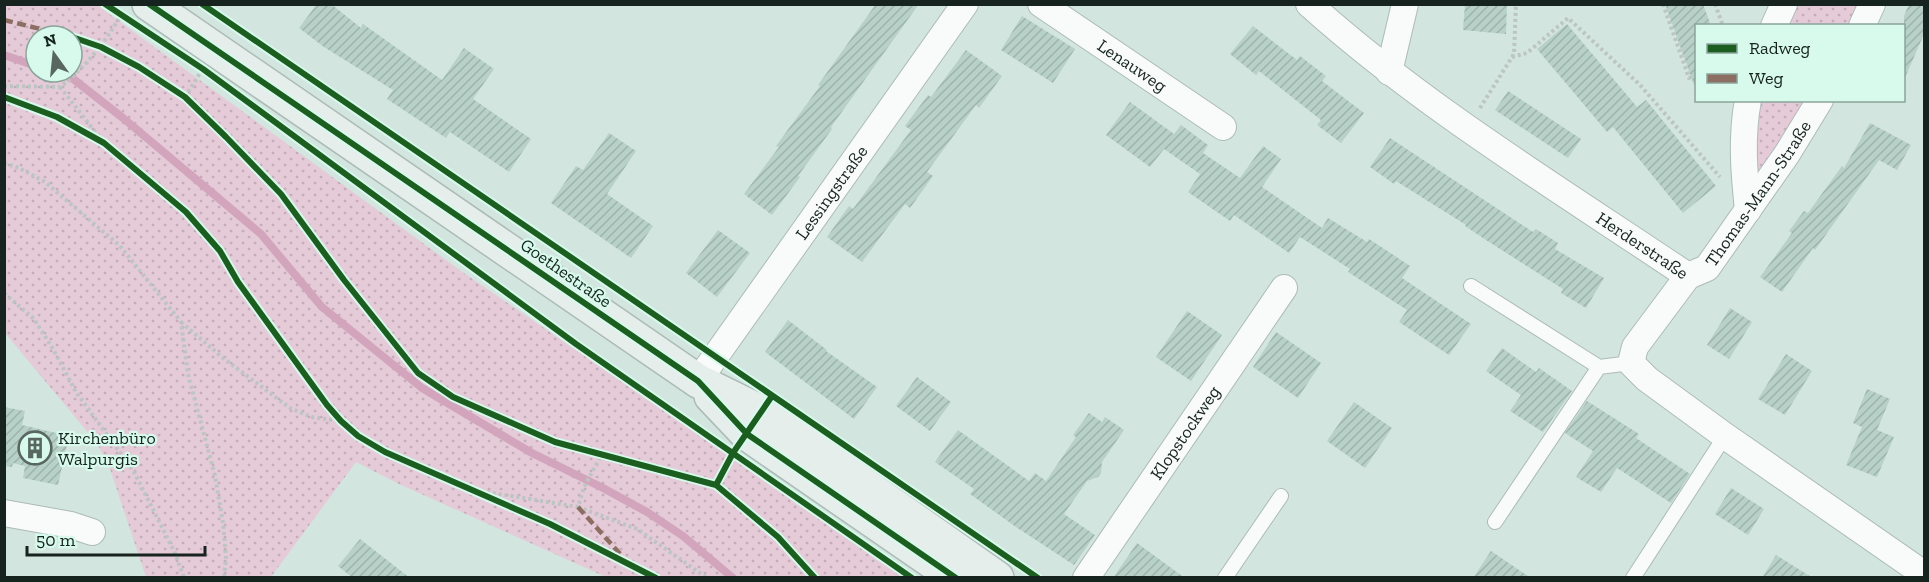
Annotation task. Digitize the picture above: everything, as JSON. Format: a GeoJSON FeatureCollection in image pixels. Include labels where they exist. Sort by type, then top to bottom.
{"type":"FeatureCollection","features":[{"type":"Feature","properties":{"kind":"main road","name":"Goethestraße"},"geometry":{"type":"LineString","coordinates":[[135,10],[698,381],[761,412],[998,578]]}},
{"type":"Feature","properties":{"kind":"main road","name":"Goethestraße"},"geometry":{"type":"LineString","coordinates":[[698,381],[747,434],[956,578]]}},
{"type":"Feature","properties":{"kind":"street","name":"Lessingstraße"},"geometry":{"type":"LineString","coordinates":[[698,381],[965,4]]}},
{"type":"Feature","properties":{"kind":"street","name":"Lenauweg"},"geometry":{"type":"LineString","coordinates":[[1041,4],[1223,127]]}},
{"type":"Feature","properties":{"kind":"street","name":"Herderstraße"},"geometry":{"type":"LineString","coordinates":[[1308,4],[1389,72],[1467,128],[1688,276],[1635,347],[1631,363]]}},
{"type":"Feature","properties":{"kind":"street"},"geometry":{"type":"LineString","coordinates":[[1389,72],[1405,4]]}},
{"type":"Feature","properties":{"kind":"street"},"geometry":{"type":"LineString","coordinates":[[1775,24],[1784,4]]}},
{"type":"Feature","properties":{"kind":"street"},"geometry":{"type":"LineString","coordinates":[[1863,24],[1872,4]]}},
{"type":"Feature","properties":{"kind":"street"},"geometry":{"type":"LineString","coordinates":[[1748,102],[1744,123],[1743,157],[1748,210]]}},
{"type":"Feature","properties":{"kind":"street","name":"Thomas-Mann-Straße"},"geometry":{"type":"LineString","coordinates":[[1688,276],[1707,268],[1787,154],[1819,102]]}},
{"type":"Feature","properties":{"kind":"street","name":"Klopstockweg"},"geometry":{"type":"LineString","coordinates":[[1086,578],[1284,288]]}},
{"type":"Feature","properties":{"kind":"street"},"geometry":{"type":"LineString","coordinates":[[1631,363],[1647,379],[1725,436],[1924,574]]}},
{"type":"Feature","properties":{"kind":"street"},"geometry":{"type":"LineString","coordinates":[[4,513],[71,525],[92,532]]}},
{"type":"Feature","properties":{"kind":"lane"},"geometry":{"type":"LineString","coordinates":[[1471,286],[1599,367],[1631,363]]}},
{"type":"Feature","properties":{"kind":"lane"},"geometry":{"type":"LineString","coordinates":[[1495,522],[1599,367]]}},
{"type":"Feature","properties":{"kind":"lane"},"geometry":{"type":"LineString","coordinates":[[1633,578],[1725,436]]}},
{"type":"Feature","properties":{"kind":"lane"},"geometry":{"type":"LineString","coordinates":[[1225,578],[1281,496]]}},
{"type":"Feature","properties":{"kind":"path"},"geometry":{"type":"LineString","coordinates":[[1467,128],[1514,54],[1516,4]]}},
{"type":"Feature","properties":{"kind":"path"},"geometry":{"type":"LineString","coordinates":[[1663,4],[1689,78],[1695,75]]}},
{"type":"Feature","properties":{"kind":"path"},"geometry":{"type":"LineString","coordinates":[[1715,4],[1722,24]]}},
{"type":"Feature","properties":{"kind":"path"},"geometry":{"type":"LineString","coordinates":[[4,86],[60,87],[88,63],[135,10]]}},
{"type":"Feature","properties":{"kind":"path"},"geometry":{"type":"LineString","coordinates":[[1512,57],[1527,52],[1568,18],[1645,90],[1748,210]]}},
{"type":"Feature","properties":{"kind":"path"},"geometry":{"type":"LineString","coordinates":[[60,87],[104,143]]}},
{"type":"Feature","properties":{"kind":"path"},"geometry":{"type":"LineString","coordinates":[[4,163],[45,182],[120,246],[181,322],[223,358],[290,408],[311,417],[341,421]]}},
{"type":"Feature","properties":{"kind":"path"},"geometry":{"type":"LineString","coordinates":[[4,293],[34,319],[76,392],[134,472],[175,554],[184,578]]}},
{"type":"Feature","properties":{"kind":"path"},"geometry":{"type":"LineString","coordinates":[[181,322],[188,374],[215,476],[224,523],[226,558],[224,578]]}},
{"type":"Feature","properties":{"kind":"path"},"geometry":{"type":"LineString","coordinates":[[578,507],[584,487],[602,454]]}},
{"type":"Feature","properties":{"kind":"path"},"geometry":{"type":"LineString","coordinates":[[469,489],[578,507],[637,530],[707,578]]}},
{"type":"Feature","properties":{"kind":"shaded area"},"geometry":{"type":"Polygon","coordinates":[[[4,5],[97,5],[461,271],[906,577],[606,577],[399,484],[356,462],[271,577],[146,577],[108,463],[96,442],[5,333],[4,5]]]}},
{"type":"Feature","properties":{"kind":"shaded area"},"geometry":{"type":"Polygon","coordinates":[[[1791,5],[1862,5],[1851,24],[1779,24],[1791,5]]]}},
{"type":"Feature","properties":{"kind":"shaded area"},"geometry":{"type":"Polygon","coordinates":[[[1757,102],[1807,102],[1783,142],[1757,174],[1757,102]]]}},
{"type":"Feature","properties":{"kind":"building"},"geometry":{"type":"Polygon","coordinates":[[[317,4],[331,4],[361,28],[363,24],[442,80],[464,48],[494,69],[473,99],[531,139],[509,172],[450,132],[446,138],[387,99],[393,90],[324,47],[299,28],[317,4]]]}},
{"type":"Feature","properties":{"kind":"building"},"geometry":{"type":"Polygon","coordinates":[[[876,4],[919,4],[831,127],[832,129],[798,176],[800,177],[772,215],[744,194],[779,147],[776,146],[876,4]]]}},
{"type":"Feature","properties":{"kind":"building"},"geometry":{"type":"Polygon","coordinates":[[[1465,4],[1507,4],[1506,34],[1463,30],[1465,4]]]}},
{"type":"Feature","properties":{"kind":"building"},"geometry":{"type":"Polygon","coordinates":[[[1665,4],[1703,4],[1710,24],[1695,24],[1694,85],[1665,4]]]}},
{"type":"Feature","properties":{"kind":"building"},"geometry":{"type":"Polygon","coordinates":[[[1909,4],[1924,4],[1924,34],[1905,78],[1905,24],[1904,16],[1909,4]]]}},
{"type":"Feature","properties":{"kind":"building"},"geometry":{"type":"Polygon","coordinates":[[[1022,16],[1075,49],[1053,83],[1001,50],[1022,16]]]}},
{"type":"Feature","properties":{"kind":"building"},"geometry":{"type":"Polygon","coordinates":[[[1567,24],[1637,107],[1646,100],[1716,186],[1683,213],[1613,127],[1607,132],[1537,49],[1567,24]]]}},
{"type":"Feature","properties":{"kind":"building"},"geometry":{"type":"Polygon","coordinates":[[[1253,26],[1297,60],[1300,56],[1326,76],[1322,81],[1364,113],[1341,143],[1317,125],[1321,120],[1259,71],[1256,75],[1230,54],[1253,26]]]}},
{"type":"Feature","properties":{"kind":"building"},"geometry":{"type":"Polygon","coordinates":[[[966,50],[1002,76],[979,108],[976,105],[927,172],[933,176],[910,208],[905,204],[862,262],[827,237],[849,206],[853,209],[911,130],[905,126],[928,95],[931,97],[966,50]]]}},
{"type":"Feature","properties":{"kind":"building"},"geometry":{"type":"Polygon","coordinates":[[[1508,91],[1581,139],[1568,158],[1495,110],[1508,91]]]}},
{"type":"Feature","properties":{"kind":"building"},"geometry":{"type":"Polygon","coordinates":[[[1130,102],[1174,134],[1181,125],[1208,145],[1203,153],[1240,178],[1263,146],[1281,159],[1262,187],[1322,228],[1328,218],[1367,242],[1369,239],[1389,252],[1410,266],[1402,278],[1471,324],[1449,355],[1399,322],[1407,310],[1348,272],[1350,269],[1300,237],[1289,253],[1234,215],[1230,221],[1188,192],[1200,174],[1164,149],[1150,167],[1106,135],[1130,102]]]}},
{"type":"Feature","properties":{"kind":"building"},"geometry":{"type":"Polygon","coordinates":[[[1870,123],[1911,145],[1897,170],[1879,160],[1782,292],[1760,277],[1792,233],[1789,231],[1804,211],[1808,213],[1842,166],[1844,168],[1870,123]]]}},
{"type":"Feature","properties":{"kind":"building"},"geometry":{"type":"Polygon","coordinates":[[[609,133],[636,151],[607,194],[653,226],[631,258],[551,203],[576,166],[583,170],[609,133]]]}},
{"type":"Feature","properties":{"kind":"building"},"geometry":{"type":"Polygon","coordinates":[[[1390,138],[1533,232],[1536,229],[1558,243],[1555,249],[1604,278],[1586,308],[1561,293],[1563,289],[1466,225],[1396,181],[1394,184],[1370,167],[1390,138]]]}},
{"type":"Feature","properties":{"kind":"building"},"geometry":{"type":"Polygon","coordinates":[[[718,230],[750,253],[717,297],[686,273],[718,230]]]}},
{"type":"Feature","properties":{"kind":"building"},"geometry":{"type":"Polygon","coordinates":[[[1730,308],[1752,322],[1729,359],[1707,345],[1730,308]]]}},
{"type":"Feature","properties":{"kind":"building"},"geometry":{"type":"Polygon","coordinates":[[[1187,311],[1222,335],[1191,381],[1156,357],[1187,311]]]}},
{"type":"Feature","properties":{"kind":"building"},"geometry":{"type":"Polygon","coordinates":[[[788,320],[826,351],[877,387],[854,419],[765,352],[788,320]]]}},
{"type":"Feature","properties":{"kind":"building"},"geometry":{"type":"Polygon","coordinates":[[[1276,332],[1321,363],[1298,398],[1253,367],[1276,332]]]}},
{"type":"Feature","properties":{"kind":"building"},"geometry":{"type":"Polygon","coordinates":[[[1502,348],[1536,372],[1539,368],[1572,391],[1543,432],[1510,411],[1521,395],[1486,371],[1502,348]]]}},
{"type":"Feature","properties":{"kind":"building"},"geometry":{"type":"Polygon","coordinates":[[[1786,354],[1812,371],[1785,415],[1758,399],[1786,354]]]}},
{"type":"Feature","properties":{"kind":"building"},"geometry":{"type":"Polygon","coordinates":[[[917,377],[951,402],[930,431],[896,406],[917,377]]]}},
{"type":"Feature","properties":{"kind":"building"},"geometry":{"type":"Polygon","coordinates":[[[1867,389],[1890,399],[1877,430],[1894,437],[1877,477],[1846,465],[1862,427],[1853,423],[1867,389]]]}},
{"type":"Feature","properties":{"kind":"building"},"geometry":{"type":"Polygon","coordinates":[[[1587,401],[1639,434],[1636,438],[1690,474],[1671,503],[1617,468],[1601,492],[1576,477],[1593,451],[1565,433],[1587,401]]]}},
{"type":"Feature","properties":{"kind":"building"},"geometry":{"type":"Polygon","coordinates":[[[1354,402],[1392,428],[1365,468],[1327,441],[1354,402]]]}},
{"type":"Feature","properties":{"kind":"building","name":"Kirchenbüro Walpurgis"},"geometry":{"type":"Polygon","coordinates":[[[4,407],[25,411],[22,425],[69,436],[58,485],[23,478],[25,466],[13,463],[12,467],[4,466],[4,407]]]}},
{"type":"Feature","properties":{"kind":"building"},"geometry":{"type":"Polygon","coordinates":[[[1089,413],[1102,422],[1105,417],[1124,430],[1102,462],[1101,473],[1098,477],[1087,481],[1064,514],[1095,535],[1074,565],[970,494],[974,489],[935,462],[958,430],[1029,481],[1035,473],[1046,481],[1076,437],[1073,435],[1089,413]]]}},
{"type":"Feature","properties":{"kind":"building"},"geometry":{"type":"Polygon","coordinates":[[[1731,488],[1764,509],[1748,535],[1715,514],[1731,488]]]}},
{"type":"Feature","properties":{"kind":"building"},"geometry":{"type":"Polygon","coordinates":[[[360,539],[410,578],[353,578],[338,566],[360,539]]]}},
{"type":"Feature","properties":{"kind":"building"},"geometry":{"type":"Polygon","coordinates":[[[1137,543],[1185,578],[1113,578],[1137,543]]]}},
{"type":"Feature","properties":{"kind":"building"},"geometry":{"type":"Polygon","coordinates":[[[1491,551],[1531,578],[1473,578],[1491,551]]]}},
{"type":"Feature","properties":{"kind":"building"},"geometry":{"type":"Polygon","coordinates":[[[1776,555],[1813,578],[1762,578],[1776,555]]]}},
{"type":"Feature","properties":{"kind":"waterway"},"geometry":{"type":"LineString","coordinates":[[4,55],[24,62]]}},
{"type":"Feature","properties":{"kind":"waterway"},"geometry":{"type":"LineString","coordinates":[[80,84],[261,234],[322,307],[422,388],[532,453],[647,512],[683,536],[733,578]]}},
{"type":"Feature","properties":{"kind":"marked path"},"geometry":{"type":"LineString","coordinates":[[4,20],[24,25]]}},
{"type":"Feature","properties":{"kind":"marked path"},"geometry":{"type":"LineString","coordinates":[[578,507],[622,556]]}},
{"type":"Feature","properties":{"kind":"cycle path"},"geometry":{"type":"LineString","coordinates":[[105,4],[203,69],[576,344],[912,578]]}},
{"type":"Feature","properties":{"kind":"cycle path"},"geometry":{"type":"LineString","coordinates":[[149,4],[698,381],[747,434],[956,578]]}},
{"type":"Feature","properties":{"kind":"cycle path"},"geometry":{"type":"LineString","coordinates":[[202,4],[1038,578]]}},
{"type":"Feature","properties":{"kind":"cycle path"},"geometry":{"type":"LineString","coordinates":[[84,41],[101,47],[139,67],[185,97],[226,137],[281,194],[344,280],[418,373],[453,397],[555,442],[716,485],[778,537],[815,578]]}},
{"type":"Feature","properties":{"kind":"cycle path"},"geometry":{"type":"LineString","coordinates":[[4,97],[57,117],[104,143],[186,212],[220,251],[238,282],[327,405],[358,436],[385,452],[550,524],[656,578]]}},
{"type":"Feature","properties":{"kind":"cycle path"},"geometry":{"type":"LineString","coordinates":[[716,485],[733,453],[772,396]]}},
{"type":"Feature","properties":{"kind":"place","name":"Kirchenbüro Walpurgis"},"geometry":{"type":"Point","coordinates":[35,448]}}]}
